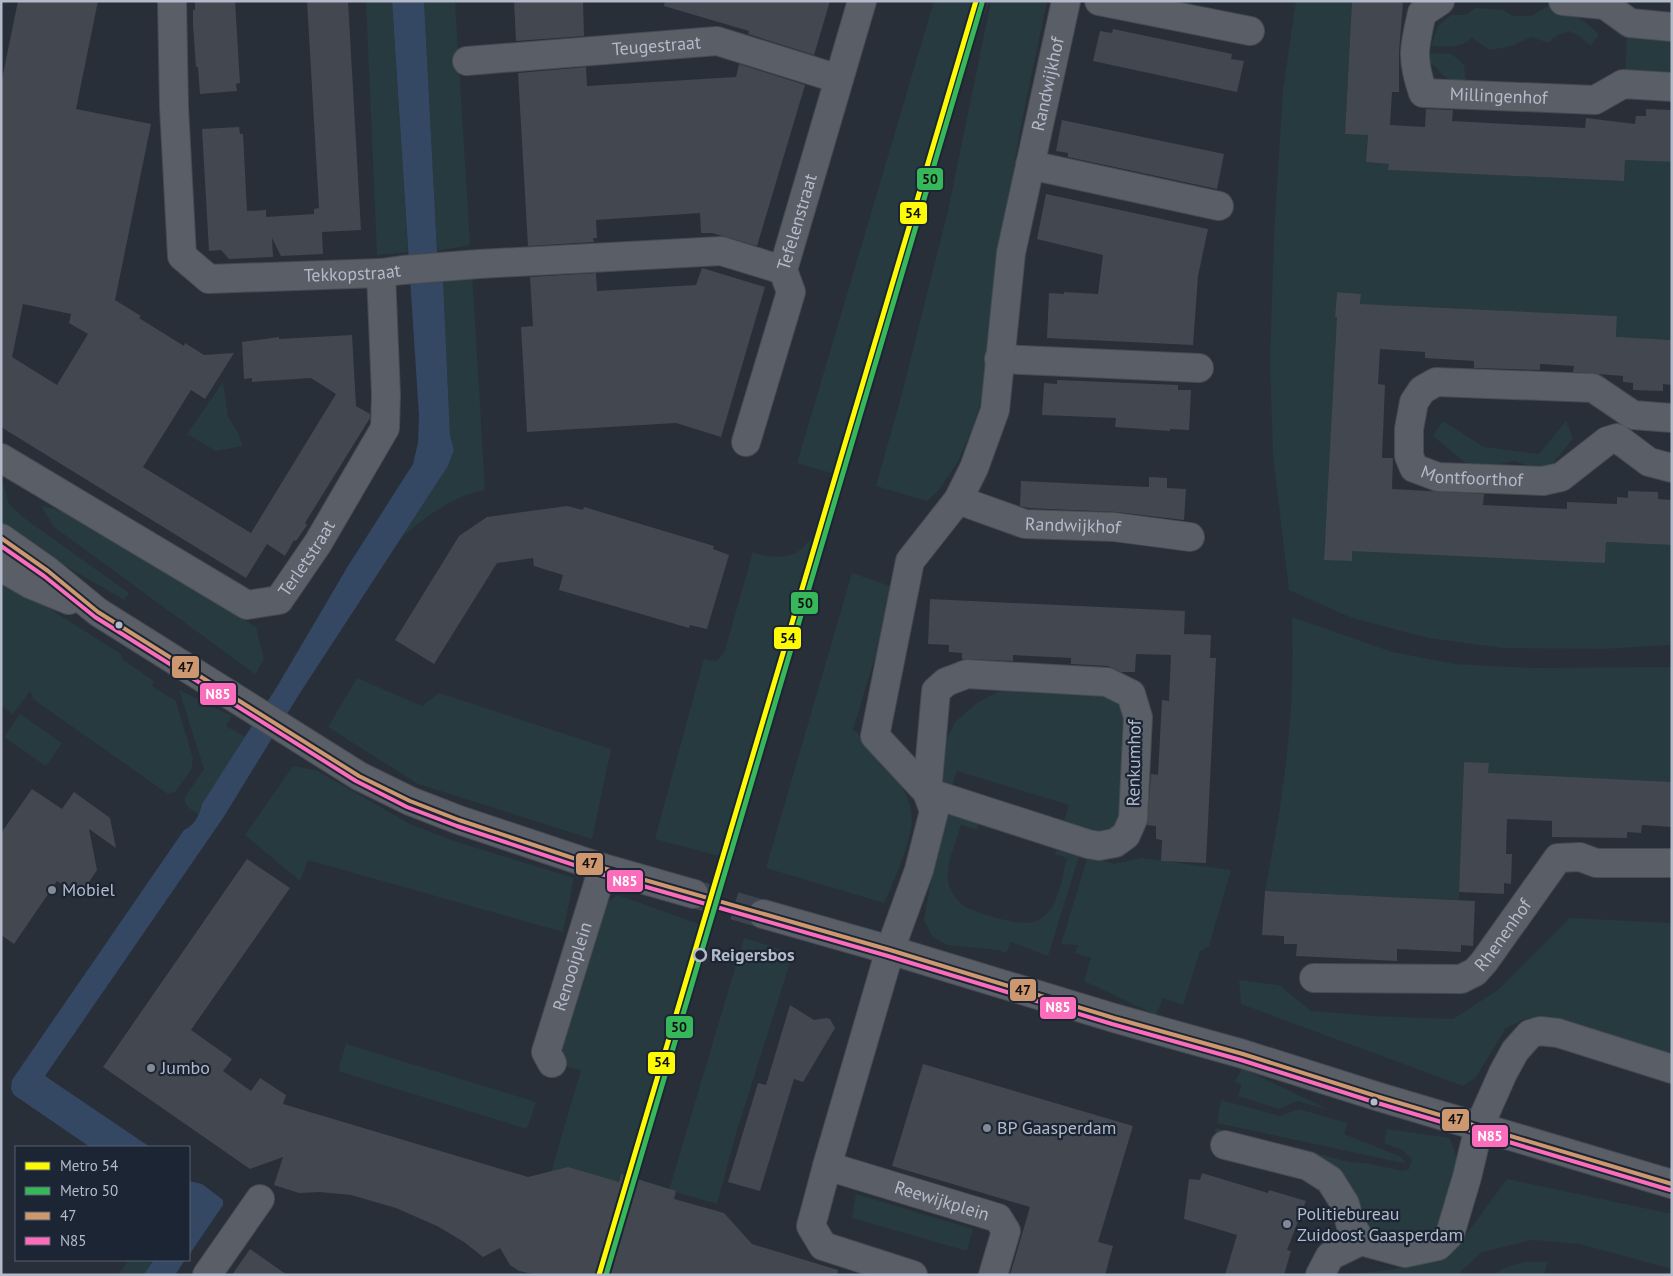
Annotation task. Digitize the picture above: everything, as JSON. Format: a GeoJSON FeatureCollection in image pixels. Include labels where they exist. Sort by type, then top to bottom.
{"type":"FeatureCollection","features":[{"type":"Feature","properties":{"kind":"street","name":"Tekkopstraat"},"geometry":{"type":"LineString","coordinates":[[172,1],[174,106],[182,256],[209,279],[392,271],[449,266],[721,251],[782,270]]}},
{"type":"Feature","properties":{"kind":"street","name":"Tefelenstraat"},"geometry":{"type":"LineString","coordinates":[[746,442],[791,292],[782,270],[862,1]]}},
{"type":"Feature","properties":{"kind":"street","name":"Randwijkhof"},"geometry":{"type":"LineString","coordinates":[[1066,1],[1010,253],[995,410],[974,468],[950,509],[1025,524],[1114,527],[1190,537]]}},
{"type":"Feature","properties":{"kind":"street"},"geometry":{"type":"LineString","coordinates":[[1099,1],[1250,31]]}},
{"type":"Feature","properties":{"kind":"street","name":"Millingenhof"},"geometry":{"type":"LineString","coordinates":[[1440,1],[1422,13],[1414,47],[1415,70],[1423,93],[1595,100],[1623,84],[1672,87]]}},
{"type":"Feature","properties":{"kind":"street"},"geometry":{"type":"LineString","coordinates":[[1563,1],[1605,5],[1630,23],[1672,27]]}},
{"type":"Feature","properties":{"kind":"street","name":"Teugestraat"},"geometry":{"type":"LineString","coordinates":[[468,61],[718,41],[839,79]]}},
{"type":"Feature","properties":{"kind":"street"},"geometry":{"type":"LineString","coordinates":[[1030,165],[1219,206]]}},
{"type":"Feature","properties":{"kind":"street","name":"Terletstraat"},"geometry":{"type":"LineString","coordinates":[[1,458],[247,605],[279,600],[318,543],[385,428],[392,271]]}},
{"type":"Feature","properties":{"kind":"street"},"geometry":{"type":"LineString","coordinates":[[999,359],[1199,368]]}},
{"type":"Feature","properties":{"kind":"street","name":"Montfoorthof"},"geometry":{"type":"LineString","coordinates":[[1672,418],[1634,415],[1592,388],[1436,382],[1422,390],[1414,402],[1409,429],[1408,456],[1414,468],[1438,477],[1543,481],[1561,477],[1607,441],[1617,438],[1649,462],[1672,468]]}},
{"type":"Feature","properties":{"kind":"street","name":"Renkumhof"},"geometry":{"type":"LineString","coordinates":[[890,950],[919,870],[934,811],[927,792],[875,736],[910,561],[950,509]]}},
{"type":"Feature","properties":{"kind":"street"},"geometry":{"type":"LineString","coordinates":[[1,538],[48,571],[98,612],[359,776],[410,801],[459,820],[602,868],[694,894]]}},
{"type":"Feature","properties":{"kind":"street"},"geometry":{"type":"LineString","coordinates":[[1,567],[30,584],[98,612]]}},
{"type":"Feature","properties":{"kind":"street","name":"Renkumhof"},"geometry":{"type":"LineString","coordinates":[[967,674],[1106,682],[1131,694],[1138,717],[1133,819],[1126,835],[1115,843],[1100,846],[1088,844],[927,792],[936,691],[946,682],[967,674]]}},
{"type":"Feature","properties":{"kind":"street","name":"Rhenenhof"},"geometry":{"type":"LineString","coordinates":[[1314,978],[1461,979],[1476,972],[1558,858],[1580,857],[1596,863],[1672,863]]}},
{"type":"Feature","properties":{"kind":"street","name":"Renooiplein"},"geometry":{"type":"LineString","coordinates":[[552,1064],[546,1052],[602,868]]}},
{"type":"Feature","properties":{"kind":"street"},"geometry":{"type":"LineString","coordinates":[[764,914],[1243,1054],[1672,1184]]}},
{"type":"Feature","properties":{"kind":"street"},"geometry":{"type":"LineString","coordinates":[[890,950],[811,1226],[823,1246],[913,1275]]}},
{"type":"Feature","properties":{"kind":"street"},"geometry":{"type":"LineString","coordinates":[[1225,1144],[1308,1166],[1330,1180],[1345,1204],[1350,1223],[1362,1240],[1404,1253],[1438,1246],[1450,1234],[1467,1178],[1479,1127],[1515,1050],[1530,1034],[1540,1031],[1558,1033],[1672,1069]]}},
{"type":"Feature","properties":{"kind":"street","name":"Reewijkplein"},"geometry":{"type":"LineString","coordinates":[[827,1166],[998,1218],[1006,1231],[993,1275]]}},
{"type":"Feature","properties":{"kind":"street"},"geometry":{"type":"LineString","coordinates":[[207,1275],[260,1199]]}},
{"type":"Feature","properties":{"kind":"street"},"geometry":{"type":"LineString","coordinates":[[1320,1275],[1330,1256],[1362,1240]]}},
{"type":"Feature","properties":{"kind":"green space"},"geometry":{"type":"Polygon","coordinates":[[[366,1],[392,1],[408,252],[377,255],[366,1]]]}},
{"type":"Feature","properties":{"kind":"green space"},"geometry":{"type":"Polygon","coordinates":[[[424,1],[455,1],[470,245],[437,251],[424,1]]]}},
{"type":"Feature","properties":{"kind":"green space"},"geometry":{"type":"Polygon","coordinates":[[[934,1],[989,1],[934,162],[841,476],[797,463],[934,1]]]}},
{"type":"Feature","properties":{"kind":"green space"},"geometry":{"type":"Polygon","coordinates":[[[991,1],[1047,1],[1020,130],[1000,257],[987,379],[973,428],[957,463],[938,491],[927,501],[876,486],[901,397],[948,211],[991,1]]]}},
{"type":"Feature","properties":{"kind":"green space"},"geometry":{"type":"Polygon","coordinates":[[[1296,1],[1352,1],[1345,134],[1368,135],[1366,162],[1389,164],[1389,170],[1623,181],[1625,160],[1672,162],[1672,340],[1616,338],[1617,316],[1382,305],[1360,310],[1361,294],[1337,292],[1335,317],[1344,317],[1336,336],[1327,516],[1333,535],[1325,535],[1324,559],[1351,561],[1353,544],[1605,563],[1606,542],[1672,545],[1672,645],[1602,649],[1502,648],[1429,638],[1352,618],[1289,590],[1273,456],[1270,361],[1274,235],[1283,90],[1296,1]]]}},
{"type":"Feature","properties":{"kind":"green space"},"geometry":{"type":"Polygon","coordinates":[[[1548,6],[1576,16],[1599,34],[1591,46],[1579,36],[1569,31],[1554,37],[1549,43],[1531,37],[1512,46],[1490,50],[1472,38],[1457,46],[1431,46],[1438,26],[1451,15],[1466,15],[1475,8],[1504,10],[1513,16],[1531,16],[1548,6]]]}},
{"type":"Feature","properties":{"kind":"green space"},"geometry":{"type":"Polygon","coordinates":[[[1627,35],[1672,38],[1672,82],[1625,78],[1627,35]]]}},
{"type":"Feature","properties":{"kind":"green space"},"geometry":{"type":"Polygon","coordinates":[[[1428,53],[1452,54],[1464,65],[1466,81],[1477,86],[1492,81],[1491,91],[1467,86],[1449,79],[1429,63],[1428,53]]]}},
{"type":"Feature","properties":{"kind":"green space"},"geometry":{"type":"Polygon","coordinates":[[[472,271],[485,490],[451,502],[431,514],[402,537],[448,466],[454,450],[450,435],[443,280],[472,271]]]}},
{"type":"Feature","properties":{"kind":"green space"},"geometry":{"type":"Polygon","coordinates":[[[223,382],[228,416],[243,446],[216,451],[187,434],[223,382]]]}},
{"type":"Feature","properties":{"kind":"green space"},"geometry":{"type":"Polygon","coordinates":[[[1443,421],[1484,447],[1539,454],[1566,421],[1573,438],[1551,466],[1540,470],[1515,461],[1473,469],[1433,436],[1443,421]]]}},
{"type":"Feature","properties":{"kind":"green space"},"geometry":{"type":"Polygon","coordinates":[[[1,475],[9,504],[24,518],[129,593],[124,600],[1,528],[1,475]]]}},
{"type":"Feature","properties":{"kind":"green space"},"geometry":{"type":"Polygon","coordinates":[[[41,506],[61,510],[256,627],[264,659],[255,674],[54,527],[41,506]]]}},
{"type":"Feature","properties":{"kind":"green space"},"geometry":{"type":"Polygon","coordinates":[[[814,536],[725,856],[655,839],[704,659],[716,661],[724,653],[753,552],[770,556],[789,555],[800,550],[814,536]]]}},
{"type":"Feature","properties":{"kind":"green space"},"geometry":{"type":"Polygon","coordinates":[[[852,573],[893,587],[877,651],[853,729],[892,771],[910,804],[912,820],[907,844],[884,903],[766,868],[852,573]]]}},
{"type":"Feature","properties":{"kind":"green space"},"geometry":{"type":"Polygon","coordinates":[[[1,578],[121,654],[123,660],[154,681],[152,686],[176,701],[193,759],[191,770],[175,792],[168,794],[33,699],[30,691],[13,714],[1,706],[1,578]]]}},
{"type":"Feature","properties":{"kind":"green space"},"geometry":{"type":"Polygon","coordinates":[[[1292,617],[1392,652],[1456,664],[1533,668],[1672,667],[1672,782],[1488,780],[1488,763],[1464,762],[1459,900],[1265,891],[1279,812],[1288,743],[1293,659],[1292,617]]]}},
{"type":"Feature","properties":{"kind":"green space"},"geometry":{"type":"Polygon","coordinates":[[[357,678],[422,706],[439,693],[611,749],[592,839],[418,784],[328,727],[357,678]]]}},
{"type":"Feature","properties":{"kind":"green space"},"geometry":{"type":"Polygon","coordinates":[[[1024,688],[1110,693],[1128,701],[1127,819],[1100,838],[1062,830],[1069,805],[957,771],[952,786],[934,781],[943,746],[955,722],[977,703],[1000,691],[1024,688]]]}},
{"type":"Feature","properties":{"kind":"green space"},"geometry":{"type":"Polygon","coordinates":[[[179,690],[232,716],[226,726],[246,737],[202,804],[199,815],[188,807],[185,803],[185,797],[204,769],[179,690]]]}},
{"type":"Feature","properties":{"kind":"green space"},"geometry":{"type":"Polygon","coordinates":[[[20,714],[62,743],[46,766],[4,737],[20,714]]]}},
{"type":"Feature","properties":{"kind":"green space"},"geometry":{"type":"Polygon","coordinates":[[[293,766],[316,770],[410,824],[454,841],[574,878],[563,932],[308,860],[300,881],[245,835],[293,766]]]}},
{"type":"Feature","properties":{"kind":"green space"},"geometry":{"type":"Polygon","coordinates":[[[947,813],[979,823],[977,830],[961,825],[949,863],[948,878],[950,889],[956,899],[962,904],[990,916],[1026,923],[1039,920],[1052,907],[1055,901],[1067,858],[1055,854],[1056,850],[1075,855],[1076,852],[1080,853],[1048,956],[1011,942],[1006,953],[998,950],[947,945],[932,936],[924,920],[938,842],[947,813]]]}},
{"type":"Feature","properties":{"kind":"green space"},"geometry":{"type":"Polygon","coordinates":[[[1088,856],[1114,864],[1142,858],[1231,870],[1209,946],[1200,951],[1183,1005],[1163,998],[1156,1015],[1084,981],[1091,958],[1075,953],[1078,945],[1061,944],[1088,856]]]}},
{"type":"Feature","properties":{"kind":"green space"},"geometry":{"type":"Polygon","coordinates":[[[618,895],[704,926],[623,1195],[550,1176],[581,1070],[563,1066],[563,1019],[595,910],[618,895]]]}},
{"type":"Feature","properties":{"kind":"green space"},"geometry":{"type":"Polygon","coordinates":[[[1570,918],[1672,923],[1672,1054],[1547,1017],[1525,1019],[1506,1028],[1476,1077],[1463,1086],[1241,1004],[1239,980],[1279,985],[1311,1011],[1453,1019],[1498,990],[1570,918]]]}},
{"type":"Feature","properties":{"kind":"green space"},"geometry":{"type":"Polygon","coordinates":[[[744,938],[793,953],[735,1137],[717,1204],[669,1190],[744,938]]]}},
{"type":"Feature","properties":{"kind":"green space"},"geometry":{"type":"Polygon","coordinates":[[[346,1044],[536,1102],[527,1129],[338,1071],[346,1044]]]}},
{"type":"Feature","properties":{"kind":"green space"},"geometry":{"type":"Polygon","coordinates":[[[1242,1068],[1327,1109],[1297,1101],[1279,1109],[1238,1096],[1242,1085],[1235,1082],[1242,1068]]]}},
{"type":"Feature","properties":{"kind":"green space"},"geometry":{"type":"Polygon","coordinates":[[[1221,1100],[1280,1116],[1299,1109],[1347,1123],[1344,1134],[1399,1156],[1406,1162],[1403,1163],[1217,1123],[1221,1100]]]}},
{"type":"Feature","properties":{"kind":"green space"},"geometry":{"type":"Polygon","coordinates":[[[1216,1128],[1349,1162],[1366,1163],[1403,1171],[1409,1169],[1412,1159],[1402,1150],[1384,1143],[1387,1129],[1450,1138],[1461,1170],[1439,1231],[1421,1240],[1385,1237],[1366,1225],[1324,1166],[1215,1132],[1216,1128]]]}},
{"type":"Feature","properties":{"kind":"green space"},"geometry":{"type":"Polygon","coordinates":[[[1507,1179],[1672,1214],[1672,1269],[1580,1244],[1532,1240],[1482,1252],[1457,1275],[1348,1275],[1395,1269],[1439,1258],[1456,1248],[1507,1179]]]}},
{"type":"Feature","properties":{"kind":"green space"},"geometry":{"type":"Polygon","coordinates":[[[856,1194],[973,1229],[967,1251],[852,1218],[856,1194]]]}},
{"type":"Feature","properties":{"kind":"green space"},"geometry":{"type":"Polygon","coordinates":[[[128,1261],[153,1261],[143,1275],[118,1275],[128,1261]]]}},
{"type":"Feature","properties":{"kind":"green space"},"geometry":{"type":"Polygon","coordinates":[[[1524,1262],[1548,1262],[1544,1275],[1494,1275],[1504,1268],[1524,1262]]]}},
{"type":"Feature","properties":{"kind":"water"},"geometry":{"type":"Polygon","coordinates":[[[392,1],[424,1],[437,251],[443,280],[450,435],[454,450],[448,466],[298,696],[223,818],[45,1076],[149,1146],[89,1146],[14,1095],[11,1089],[12,1080],[184,830],[196,820],[202,804],[278,685],[348,566],[413,464],[418,443],[419,416],[392,1]]]}},
{"type":"Feature","properties":{"kind":"water"},"geometry":{"type":"Polygon","coordinates":[[[190,1181],[202,1184],[223,1200],[223,1205],[190,1254],[190,1181]]]}},
{"type":"Feature","properties":{"kind":"water"},"geometry":{"type":"Polygon","coordinates":[[[153,1261],[184,1261],[175,1275],[143,1275],[153,1261]]]}},
{"type":"Feature","properties":{"kind":"building"},"geometry":{"type":"Polygon","coordinates":[[[18,1],[98,1],[76,109],[151,124],[115,300],[141,316],[139,318],[184,346],[185,343],[204,355],[234,353],[205,399],[191,390],[143,467],[251,533],[336,394],[311,378],[252,382],[252,378],[244,379],[242,342],[279,337],[279,339],[352,335],[356,406],[370,414],[370,418],[305,523],[307,525],[296,541],[294,540],[285,556],[267,544],[246,578],[1,427],[1,84],[18,1]],[[23,304],[12,357],[57,385],[88,334],[69,323],[71,314],[23,304]]]}},
{"type":"Feature","properties":{"kind":"building"},"geometry":{"type":"Polygon","coordinates":[[[195,1],[235,1],[240,83],[236,84],[237,91],[200,94],[193,25],[195,1]]]}},
{"type":"Feature","properties":{"kind":"building"},"geometry":{"type":"Polygon","coordinates":[[[307,1],[348,1],[361,230],[322,232],[323,254],[281,256],[272,238],[273,257],[229,259],[221,250],[209,251],[202,129],[239,127],[240,134],[243,134],[247,211],[266,210],[266,217],[314,214],[314,209],[319,208],[307,1]]]}},
{"type":"Feature","properties":{"kind":"building"},"geometry":{"type":"Polygon","coordinates":[[[514,1],[583,1],[584,36],[516,41],[514,1]]]}},
{"type":"Feature","properties":{"kind":"building"},"geometry":{"type":"Polygon","coordinates":[[[665,1],[830,1],[814,55],[748,34],[749,31],[664,6],[665,1]]]}},
{"type":"Feature","properties":{"kind":"building"},"geometry":{"type":"Polygon","coordinates":[[[1352,1],[1396,1],[1403,3],[1399,52],[1399,92],[1392,92],[1390,125],[1425,127],[1426,109],[1453,110],[1452,121],[1585,128],[1586,118],[1635,124],[1636,116],[1646,116],[1646,109],[1672,110],[1672,162],[1625,160],[1624,181],[1388,170],[1389,164],[1366,162],[1368,135],[1345,134],[1352,1]]]}},
{"type":"Feature","properties":{"kind":"building"},"geometry":{"type":"Polygon","coordinates":[[[1113,29],[1232,54],[1231,59],[1244,61],[1237,92],[1093,61],[1100,31],[1112,33],[1113,29]]]}},
{"type":"Feature","properties":{"kind":"building"},"geometry":{"type":"Polygon","coordinates":[[[739,64],[805,85],[757,246],[712,233],[701,233],[700,213],[596,220],[597,238],[593,238],[594,242],[528,246],[518,73],[586,67],[587,86],[736,77],[739,64]]]}},
{"type":"Feature","properties":{"kind":"building"},"geometry":{"type":"Polygon","coordinates":[[[1062,120],[1224,154],[1217,189],[1068,157],[1068,153],[1056,151],[1062,120]]]}},
{"type":"Feature","properties":{"kind":"building"},"geometry":{"type":"Polygon","coordinates":[[[1046,194],[1208,229],[1198,276],[1193,345],[1047,338],[1049,293],[1098,294],[1103,255],[1037,239],[1046,194]]]}},
{"type":"Feature","properties":{"kind":"building"},"geometry":{"type":"Polygon","coordinates":[[[702,268],[765,287],[721,437],[676,423],[527,432],[521,327],[533,326],[530,277],[596,273],[597,291],[696,285],[702,268]]]}},
{"type":"Feature","properties":{"kind":"building"},"geometry":{"type":"Polygon","coordinates":[[[1337,292],[1361,294],[1360,304],[1617,316],[1616,337],[1672,340],[1672,385],[1663,384],[1663,391],[1633,390],[1633,383],[1623,382],[1623,376],[1573,372],[1574,366],[1540,364],[1540,370],[1474,368],[1474,361],[1425,358],[1425,352],[1380,349],[1378,384],[1385,385],[1382,458],[1393,458],[1392,489],[1484,494],[1483,505],[1567,509],[1567,502],[1617,504],[1617,497],[1628,498],[1628,491],[1658,492],[1658,499],[1672,500],[1672,545],[1606,542],[1605,563],[1352,551],[1352,561],[1324,560],[1337,292]]]}},
{"type":"Feature","properties":{"kind":"building"},"geometry":{"type":"Polygon","coordinates":[[[1057,380],[1178,385],[1178,390],[1191,390],[1189,430],[1170,429],[1170,431],[1115,427],[1116,418],[1042,415],[1044,383],[1057,384],[1057,380]]]}},
{"type":"Feature","properties":{"kind":"building"},"geometry":{"type":"Polygon","coordinates":[[[1149,477],[1167,478],[1167,488],[1186,489],[1184,520],[1116,512],[1020,506],[1021,481],[1149,487],[1149,477]]]}},
{"type":"Feature","properties":{"kind":"building"},"geometry":{"type":"Polygon","coordinates":[[[567,506],[583,510],[584,507],[714,546],[713,549],[729,555],[707,629],[690,625],[689,628],[559,590],[563,575],[534,566],[533,558],[497,563],[434,664],[395,640],[459,536],[487,517],[567,506]]]}},
{"type":"Feature","properties":{"kind":"building"},"geometry":{"type":"Polygon","coordinates":[[[930,599],[1185,611],[1184,634],[1211,635],[1210,658],[1216,658],[1206,863],[1161,861],[1162,840],[1156,839],[1156,826],[1147,825],[1151,774],[1158,775],[1162,700],[1169,701],[1171,655],[1136,654],[1135,672],[1121,672],[1108,666],[1071,664],[1071,658],[1013,655],[1013,661],[962,659],[962,653],[949,652],[949,645],[928,644],[930,599]]]}},
{"type":"Feature","properties":{"kind":"building"},"geometry":{"type":"Polygon","coordinates":[[[1464,762],[1489,763],[1488,773],[1672,782],[1672,827],[1642,825],[1641,833],[1627,832],[1627,838],[1552,837],[1552,821],[1507,819],[1506,854],[1512,854],[1511,884],[1504,883],[1504,894],[1459,892],[1464,762]]]}},
{"type":"Feature","properties":{"kind":"building"},"geometry":{"type":"Polygon","coordinates":[[[32,789],[62,809],[74,792],[110,818],[116,848],[89,829],[97,870],[83,891],[74,892],[57,881],[14,944],[1,935],[1,833],[32,789]]]}},
{"type":"Feature","properties":{"kind":"building"},"geometry":{"type":"Polygon","coordinates":[[[247,859],[290,888],[191,1030],[232,1059],[223,1071],[251,1091],[260,1078],[286,1095],[283,1104],[528,1177],[568,1167],[619,1182],[621,1174],[676,1191],[674,1199],[724,1213],[752,1244],[838,1270],[837,1275],[538,1275],[519,1271],[510,1265],[500,1248],[483,1257],[464,1242],[437,1226],[396,1208],[351,1195],[320,1192],[299,1193],[274,1185],[283,1157],[250,1169],[103,1067],[247,859]]]}},
{"type":"Feature","properties":{"kind":"building"},"geometry":{"type":"Polygon","coordinates":[[[1265,891],[1475,901],[1473,946],[1461,945],[1461,952],[1397,949],[1397,961],[1296,956],[1297,944],[1284,944],[1284,936],[1262,935],[1265,891]]]}},
{"type":"Feature","properties":{"kind":"building"},"geometry":{"type":"Polygon","coordinates":[[[790,1005],[814,1020],[830,1019],[835,1028],[803,1082],[794,1079],[760,1191],[728,1182],[758,1083],[766,1085],[790,1005]]]}},
{"type":"Feature","properties":{"kind":"building"},"geometry":{"type":"Polygon","coordinates":[[[923,1064],[1133,1126],[1098,1242],[1113,1246],[1105,1275],[1010,1275],[1030,1207],[892,1166],[923,1064]]]}},
{"type":"Feature","properties":{"kind":"building"},"geometry":{"type":"Polygon","coordinates":[[[1202,1173],[1268,1193],[1269,1190],[1306,1201],[1287,1250],[1291,1251],[1284,1275],[1225,1275],[1237,1235],[1184,1219],[1189,1179],[1200,1180],[1202,1173]]]}},
{"type":"Feature","properties":{"kind":"building"},"geometry":{"type":"Polygon","coordinates":[[[250,1249],[287,1275],[232,1275],[250,1249]]]}},
{"type":"Feature","properties":{"kind":"tunnel"},"geometry":{"type":"LineString","coordinates":[[694,894],[763,914]]}},
{"type":"Feature","properties":{"kind":"metro line","name":"54"},"geometry":{"type":"LineString","coordinates":[[599,1275],[976,1]]}},
{"type":"Feature","properties":{"kind":"metro line","name":"50"},"geometry":{"type":"LineString","coordinates":[[606,1275],[982,3]]}},
{"type":"Feature","properties":{"kind":"transit line","name":"47"},"geometry":{"type":"LineString","coordinates":[[1,538],[48,571],[98,612],[359,776],[410,801],[459,820],[603,868],[1243,1054],[1376,1096],[1672,1184]]}},
{"type":"Feature","properties":{"kind":"transit line","name":"N85"},"geometry":{"type":"LineString","coordinates":[[1,546],[44,576],[95,617],[356,781],[407,807],[457,826],[601,874],[1241,1060],[1374,1102],[1670,1190]]}},
{"type":"Feature","properties":{"kind":"place","name":"Mobiel"},"geometry":{"type":"Point","coordinates":[52,890]}},
{"type":"Feature","properties":{"kind":"place","name":"Reigersbos"},"geometry":{"type":"Point","coordinates":[700,955]}},
{"type":"Feature","properties":{"kind":"place","name":"Jumbo"},"geometry":{"type":"Point","coordinates":[151,1068]}},
{"type":"Feature","properties":{"kind":"place","name":"BP Gaasperdam"},"geometry":{"type":"Point","coordinates":[987,1128]}},
{"type":"Feature","properties":{"kind":"place","name":"Politiebureau Zuidoost Gaasperdam"},"geometry":{"type":"Point","coordinates":[1287,1224]}}]}
